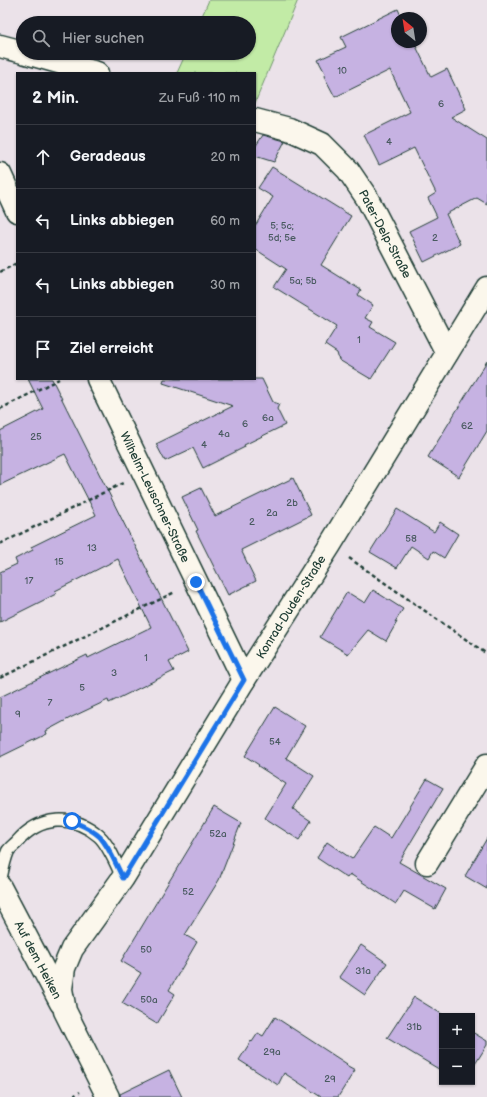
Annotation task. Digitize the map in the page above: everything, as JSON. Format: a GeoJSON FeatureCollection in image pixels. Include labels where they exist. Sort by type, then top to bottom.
{"type":"FeatureCollection","features":[{"type":"Feature","properties":{"kind":"street"},"geometry":{"type":"LineString","coordinates":[[0,46],[16,50]]}},
{"type":"Feature","properties":{"kind":"street"},"geometry":{"type":"LineString","coordinates":[[51,60],[93,72]]}},
{"type":"Feature","properties":{"kind":"street","name":"Pater-Delp-Straße"},"geometry":{"type":"LineString","coordinates":[[256,120],[288,129],[322,144],[348,170],[367,198],[447,353]]}},
{"type":"Feature","properties":{"kind":"street"},"geometry":{"type":"LineString","coordinates":[[0,174],[16,209]]}},
{"type":"Feature","properties":{"kind":"street","name":"Konrad-Duden-Straße"},"geometry":{"type":"LineString","coordinates":[[108,1097],[66,1011],[61,989],[64,968],[72,949],[123,878],[244,680],[330,545],[487,288]]}},
{"type":"Feature","properties":{"kind":"street","name":"Wilhelm-Leuschner-Straße"},"geometry":{"type":"LineString","coordinates":[[98,380],[244,680]]}},
{"type":"Feature","properties":{"kind":"street"},"geometry":{"type":"LineString","coordinates":[[427,862],[487,765]]}},
{"type":"Feature","properties":{"kind":"street","name":"Auf dem Heiken"},"geometry":{"type":"LineString","coordinates":[[0,887],[66,1011]]}},
{"type":"Feature","properties":{"kind":"lane"},"geometry":{"type":"LineString","coordinates":[[0,881],[9,851],[23,835],[39,825],[56,820],[72,821],[86,827],[100,836],[123,878]]}},
{"type":"Feature","properties":{"kind":"path"},"geometry":{"type":"LineString","coordinates":[[0,272],[16,264]]}},
{"type":"Feature","properties":{"kind":"path"},"geometry":{"type":"LineString","coordinates":[[0,409],[57,380]]}},
{"type":"Feature","properties":{"kind":"path"},"geometry":{"type":"LineString","coordinates":[[0,544],[143,472]]}},
{"type":"Feature","properties":{"kind":"path"},"geometry":{"type":"LineString","coordinates":[[330,545],[487,654]]}},
{"type":"Feature","properties":{"kind":"path"},"geometry":{"type":"LineString","coordinates":[[0,678],[196,582]]}},
{"type":"Feature","properties":{"kind":"green space"},"geometry":{"type":"Polygon","coordinates":[[[209,0],[298,0],[256,101],[256,72],[177,72],[183,60],[256,60],[256,16],[202,16],[209,0]]]}},
{"type":"Feature","properties":{"kind":"building"},"geometry":{"type":"Polygon","coordinates":[[[398,9],[399,12],[392,12],[398,9]]]}},
{"type":"Feature","properties":{"kind":"building"},"geometry":{"type":"Polygon","coordinates":[[[391,12],[391,48],[417,48],[431,77],[447,69],[466,109],[451,117],[487,140],[487,204],[477,198],[446,214],[460,244],[424,262],[409,231],[437,217],[428,198],[436,193],[414,148],[379,165],[364,135],[410,112],[390,70],[335,97],[324,76],[325,73],[318,60],[346,47],[341,37],[391,12]]]}},
{"type":"Feature","properties":{"kind":"building"},"geometry":{"type":"Polygon","coordinates":[[[263,135],[285,141],[274,162],[256,156],[256,146],[263,135]]]}},
{"type":"Feature","properties":{"kind":"building"},"geometry":{"type":"Polygon","coordinates":[[[272,167],[351,216],[321,265],[361,290],[358,295],[373,305],[365,318],[373,322],[370,327],[395,342],[371,379],[339,360],[337,353],[325,345],[337,326],[274,287],[286,269],[256,250],[256,224],[273,197],[258,188],[272,167]]]}},
{"type":"Feature","properties":{"kind":"building"},"geometry":{"type":"Polygon","coordinates":[[[487,361],[487,431],[459,477],[428,457],[487,361]]]}},
{"type":"Feature","properties":{"kind":"building"},"geometry":{"type":"Polygon","coordinates":[[[262,379],[273,402],[279,404],[277,409],[285,425],[244,445],[245,447],[203,468],[193,448],[165,461],[156,444],[233,406],[163,383],[164,380],[262,379]]]}},
{"type":"Feature","properties":{"kind":"building"},"geometry":{"type":"Polygon","coordinates":[[[28,380],[52,380],[188,652],[169,662],[174,671],[109,703],[108,700],[72,717],[46,731],[47,734],[0,757],[0,697],[87,655],[88,658],[151,627],[118,559],[55,591],[56,594],[0,622],[0,572],[17,564],[15,559],[33,550],[31,547],[96,515],[65,454],[0,485],[0,431],[43,409],[28,380]]]}},
{"type":"Feature","properties":{"kind":"building"},"geometry":{"type":"Polygon","coordinates":[[[293,478],[311,515],[241,550],[256,581],[228,595],[196,531],[198,530],[182,497],[201,488],[215,516],[293,478]]]}},
{"type":"Feature","properties":{"kind":"building"},"geometry":{"type":"Polygon","coordinates":[[[397,509],[434,532],[440,522],[458,534],[444,558],[433,551],[429,558],[411,546],[397,568],[370,552],[397,509]]]}},
{"type":"Feature","properties":{"kind":"building"},"geometry":{"type":"Polygon","coordinates":[[[373,590],[403,609],[386,641],[368,630],[348,654],[320,637],[347,592],[365,603],[373,590]]]}},
{"type":"Feature","properties":{"kind":"building"},"geometry":{"type":"Polygon","coordinates":[[[275,707],[305,726],[286,758],[314,776],[293,809],[311,821],[299,840],[265,818],[286,784],[245,756],[275,707]]]}},
{"type":"Feature","properties":{"kind":"building"},"geometry":{"type":"Polygon","coordinates":[[[427,779],[443,788],[399,862],[446,889],[435,909],[404,891],[396,904],[350,874],[347,878],[317,858],[327,842],[352,859],[374,827],[391,838],[427,779]]]}},
{"type":"Feature","properties":{"kind":"building"},"geometry":{"type":"Polygon","coordinates":[[[214,807],[241,823],[219,880],[185,935],[197,942],[169,990],[175,994],[157,1024],[122,1003],[141,973],[121,961],[214,807]]]}},
{"type":"Feature","properties":{"kind":"building"},"geometry":{"type":"Polygon","coordinates":[[[487,838],[487,889],[465,876],[487,838]]]}},
{"type":"Feature","properties":{"kind":"building"},"geometry":{"type":"Polygon","coordinates":[[[361,945],[387,963],[365,995],[339,977],[361,945]]]}},
{"type":"Feature","properties":{"kind":"building"},"geometry":{"type":"Polygon","coordinates":[[[414,997],[440,1013],[439,1069],[387,1038],[414,997]]]}},
{"type":"Feature","properties":{"kind":"building"},"geometry":{"type":"Polygon","coordinates":[[[275,1017],[355,1070],[338,1097],[321,1097],[284,1073],[278,1085],[239,1060],[258,1033],[263,1036],[275,1017]]]}},
{"type":"Feature","properties":{"kind":"building"},"geometry":{"type":"Polygon","coordinates":[[[475,1034],[487,1041],[487,1045],[475,1064],[475,1034]]]}},
{"type":"Feature","properties":{"kind":"building"},"geometry":{"type":"Polygon","coordinates":[[[169,1070],[182,1097],[120,1097],[120,1094],[169,1070]]]}},
{"type":"Feature","properties":{"kind":"route"},"geometry":{"type":"LineString","coordinates":[[72,821],[86,827],[100,836],[123,878],[244,680],[196,582]]}}]}
